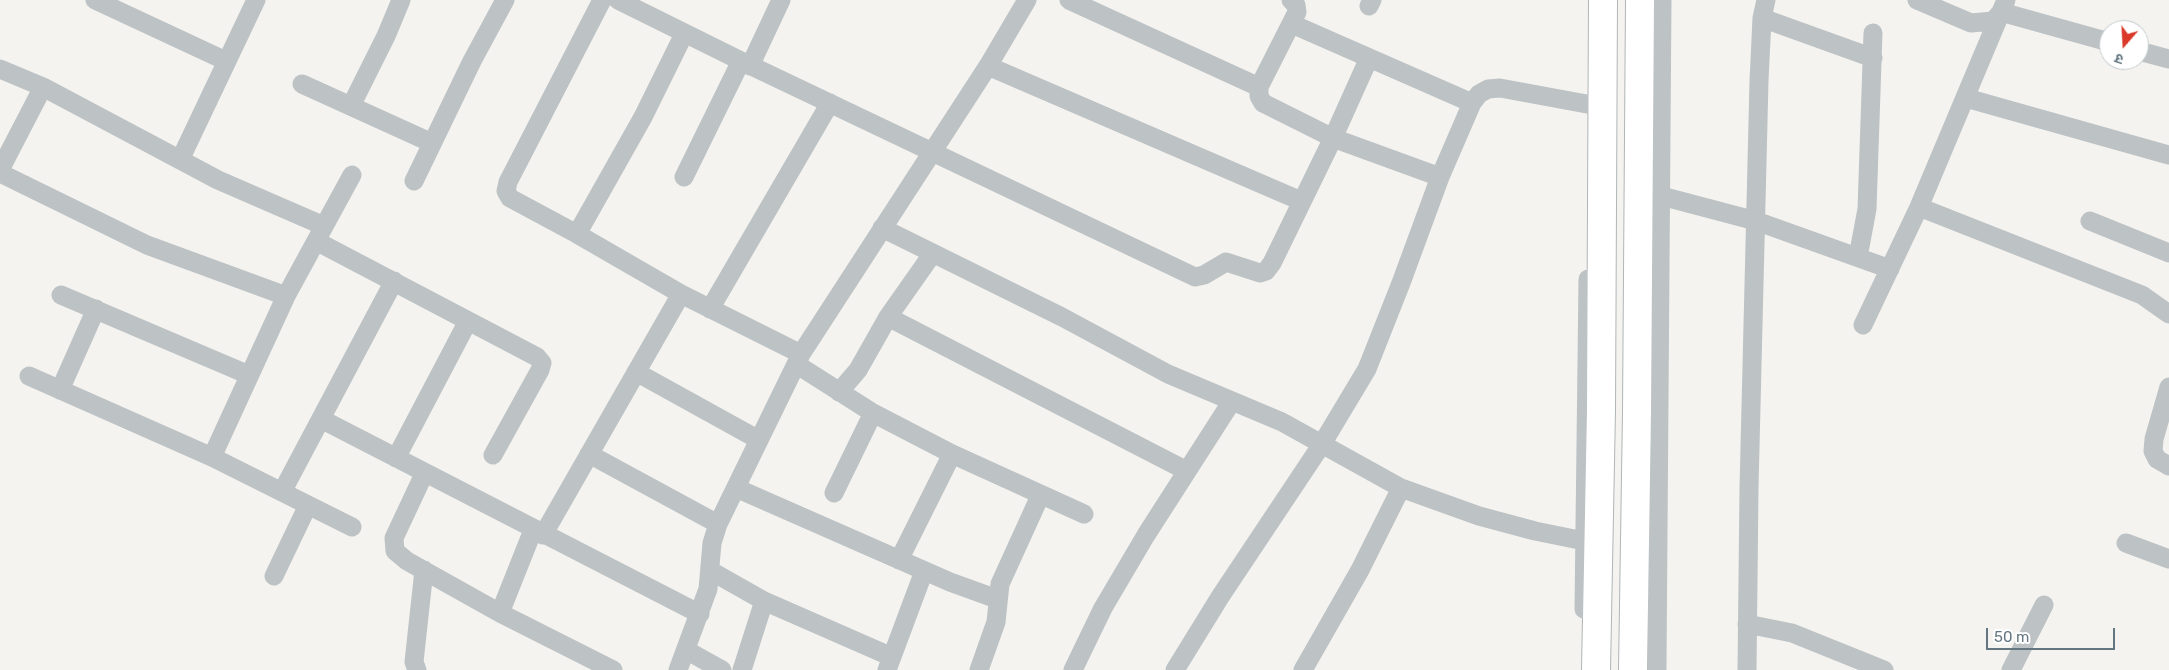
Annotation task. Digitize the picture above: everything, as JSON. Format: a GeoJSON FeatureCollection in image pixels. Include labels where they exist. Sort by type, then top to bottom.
{"type":"FeatureCollection","features":[{"type":"Feature","properties":{"kind":"highway"},"geometry":{"type":"LineString","coordinates":[[1596,670],[1591,542],[1597,106],[1603,0]]}},
{"type":"Feature","properties":{"kind":"highway"},"geometry":{"type":"LineString","coordinates":[[1633,670],[1650,193],[1640,0]]}},
{"type":"Feature","properties":{"kind":"street"},"geometry":{"type":"LineString","coordinates":[[95,0],[226,61]]}},
{"type":"Feature","properties":{"kind":"street"},"geometry":{"type":"LineString","coordinates":[[180,160],[256,0]]}},
{"type":"Feature","properties":{"kind":"street"},"geometry":{"type":"LineString","coordinates":[[351,106],[386,36],[401,0]]}},
{"type":"Feature","properties":{"kind":"street"},"geometry":{"type":"LineString","coordinates":[[414,181],[472,61],[505,0]]}},
{"type":"Feature","properties":{"kind":"street"},"geometry":{"type":"LineString","coordinates":[[602,0],[508,182],[506,191],[510,198],[799,359],[839,392],[873,413],[952,454],[1040,496],[1084,514]]}},
{"type":"Feature","properties":{"kind":"street"},"geometry":{"type":"LineString","coordinates":[[618,0],[684,34],[1195,277],[1204,275],[1226,262],[1260,273],[1266,271],[1272,263],[1333,138],[1369,58]]}},
{"type":"Feature","properties":{"kind":"street"},"geometry":{"type":"LineString","coordinates":[[684,177],[781,0]]}},
{"type":"Feature","properties":{"kind":"street"},"geometry":{"type":"LineString","coordinates":[[678,670],[708,589],[712,542],[718,524],[799,359],[988,66],[1027,0]]}},
{"type":"Feature","properties":{"kind":"street"},"geometry":{"type":"LineString","coordinates":[[1069,0],[1259,86]]}},
{"type":"Feature","properties":{"kind":"street"},"geometry":{"type":"LineString","coordinates":[[1291,0],[1296,5],[1297,12],[1259,86],[1259,96],[1262,103],[1333,138],[1440,177]]}},
{"type":"Feature","properties":{"kind":"street"},"geometry":{"type":"LineString","coordinates":[[1175,670],[1215,605],[1322,444],[1366,369],[1401,283],[1440,177],[1472,103],[1479,94],[1500,88],[1597,106],[1591,0]]}},
{"type":"Feature","properties":{"kind":"street"},"geometry":{"type":"LineString","coordinates":[[1657,670],[1650,193],[1662,0]]}},
{"type":"Feature","properties":{"kind":"street"},"geometry":{"type":"LineString","coordinates":[[1747,670],[1758,81],[1762,18],[1766,0]]}},
{"type":"Feature","properties":{"kind":"street"},"geometry":{"type":"LineString","coordinates":[[1917,0],[1971,22],[1993,21],[2004,6]]}},
{"type":"Feature","properties":{"kind":"street"},"geometry":{"type":"LineString","coordinates":[[2004,6],[2099,39]]}},
{"type":"Feature","properties":{"kind":"street"},"geometry":{"type":"LineString","coordinates":[[1863,324],[1919,207],[2004,6]]}},
{"type":"Feature","properties":{"kind":"street"},"geometry":{"type":"LineString","coordinates":[[1762,18],[1873,58]]}},
{"type":"Feature","properties":{"kind":"street"},"geometry":{"type":"LineString","coordinates":[[1292,24],[1472,103]]}},
{"type":"Feature","properties":{"kind":"street"},"geometry":{"type":"LineString","coordinates":[[1858,257],[1867,209],[1873,33]]}},
{"type":"Feature","properties":{"kind":"street"},"geometry":{"type":"LineString","coordinates":[[577,234],[643,117],[684,34]]}},
{"type":"Feature","properties":{"kind":"street"},"geometry":{"type":"LineString","coordinates":[[2149,54],[2169,59]]}},
{"type":"Feature","properties":{"kind":"street"},"geometry":{"type":"LineString","coordinates":[[988,66],[1301,201]]}},
{"type":"Feature","properties":{"kind":"street"},"geometry":{"type":"LineString","coordinates":[[0,69],[43,87],[320,233],[394,281],[537,356],[542,363],[493,455]]}},
{"type":"Feature","properties":{"kind":"street"},"geometry":{"type":"LineString","coordinates":[[302,84],[432,143]]}},
{"type":"Feature","properties":{"kind":"street"},"geometry":{"type":"LineString","coordinates":[[43,87],[0,171],[147,245],[286,296]]}},
{"type":"Feature","properties":{"kind":"street"},"geometry":{"type":"LineString","coordinates":[[1966,98],[2169,155]]}},
{"type":"Feature","properties":{"kind":"street"},"geometry":{"type":"LineString","coordinates":[[710,309],[830,103]]}},
{"type":"Feature","properties":{"kind":"street"},"geometry":{"type":"LineString","coordinates":[[212,457],[286,296],[352,175]]}},
{"type":"Feature","properties":{"kind":"street"},"geometry":{"type":"LineString","coordinates":[[1650,193],[1756,221],[1890,269]]}},
{"type":"Feature","properties":{"kind":"street"},"geometry":{"type":"LineString","coordinates":[[1919,207],[2142,295],[2169,314]]}},
{"type":"Feature","properties":{"kind":"street"},"geometry":{"type":"LineString","coordinates":[[2090,221],[2169,253]]}},
{"type":"Feature","properties":{"kind":"street"},"geometry":{"type":"LineString","coordinates":[[882,228],[1062,317],[1168,374],[1282,422],[1401,488],[1479,516],[1535,531],[1591,542],[1584,670]]}},
{"type":"Feature","properties":{"kind":"street"},"geometry":{"type":"LineString","coordinates":[[839,392],[858,370],[888,317],[933,253]]}},
{"type":"Feature","properties":{"kind":"street"},"geometry":{"type":"LineString","coordinates":[[282,492],[394,281]]}},
{"type":"Feature","properties":{"kind":"street"},"geometry":{"type":"LineString","coordinates":[[500,613],[538,533],[590,454],[681,294]]}},
{"type":"Feature","properties":{"kind":"street"},"geometry":{"type":"LineString","coordinates":[[61,296],[96,309],[249,375]]}},
{"type":"Feature","properties":{"kind":"street"},"geometry":{"type":"LineString","coordinates":[[60,390],[96,309]]}},
{"type":"Feature","properties":{"kind":"street"},"geometry":{"type":"LineString","coordinates":[[888,317],[1187,471]]}},
{"type":"Feature","properties":{"kind":"street"},"geometry":{"type":"LineString","coordinates":[[396,458],[468,321]]}},
{"type":"Feature","properties":{"kind":"street"},"geometry":{"type":"LineString","coordinates":[[636,372],[759,440]]}},
{"type":"Feature","properties":{"kind":"street"},"geometry":{"type":"LineString","coordinates":[[29,376],[212,457],[352,527]]}},
{"type":"Feature","properties":{"kind":"street"},"geometry":{"type":"LineString","coordinates":[[2169,387],[2153,451],[2157,459],[2169,466]]}},
{"type":"Feature","properties":{"kind":"street"},"geometry":{"type":"LineString","coordinates":[[1073,670],[1103,608],[1232,401]]}},
{"type":"Feature","properties":{"kind":"street"},"geometry":{"type":"LineString","coordinates":[[834,493],[873,413]]}},
{"type":"Feature","properties":{"kind":"street"},"geometry":{"type":"LineString","coordinates":[[321,419],[538,533],[700,614]]}},
{"type":"Feature","properties":{"kind":"street"},"geometry":{"type":"LineString","coordinates":[[590,454],[718,524]]}},
{"type":"Feature","properties":{"kind":"street"},"geometry":{"type":"LineString","coordinates":[[899,560],[952,454]]}},
{"type":"Feature","properties":{"kind":"street"},"geometry":{"type":"LineString","coordinates":[[424,474],[394,538],[396,552],[500,613],[613,670]]}},
{"type":"Feature","properties":{"kind":"street"},"geometry":{"type":"LineString","coordinates":[[736,488],[924,571],[996,599]]}},
{"type":"Feature","properties":{"kind":"street"},"geometry":{"type":"LineString","coordinates":[[1303,670],[1360,570],[1401,488]]}},
{"type":"Feature","properties":{"kind":"street"},"geometry":{"type":"LineString","coordinates":[[979,670],[996,622],[996,599],[1000,584],[1040,496]]}},
{"type":"Feature","properties":{"kind":"street"},"geometry":{"type":"LineString","coordinates":[[274,576],[308,505]]}},
{"type":"Feature","properties":{"kind":"street"},"geometry":{"type":"LineString","coordinates":[[2126,543],[2169,559]]}},
{"type":"Feature","properties":{"kind":"street"},"geometry":{"type":"LineString","coordinates":[[418,670],[414,662],[424,570]]}},
{"type":"Feature","properties":{"kind":"street"},"geometry":{"type":"LineString","coordinates":[[711,571],[764,601],[889,664],[924,571]]}},
{"type":"Feature","properties":{"kind":"street"},"geometry":{"type":"LineString","coordinates":[[742,670],[764,601]]}},
{"type":"Feature","properties":{"kind":"street"},"geometry":{"type":"LineString","coordinates":[[2011,670],[2044,605]]}},
{"type":"Feature","properties":{"kind":"street"},"geometry":{"type":"LineString","coordinates":[[1747,624],[1792,633],[1884,670]]}},
{"type":"Feature","properties":{"kind":"street"},"geometry":{"type":"LineString","coordinates":[[686,650],[722,670]]}}]}
